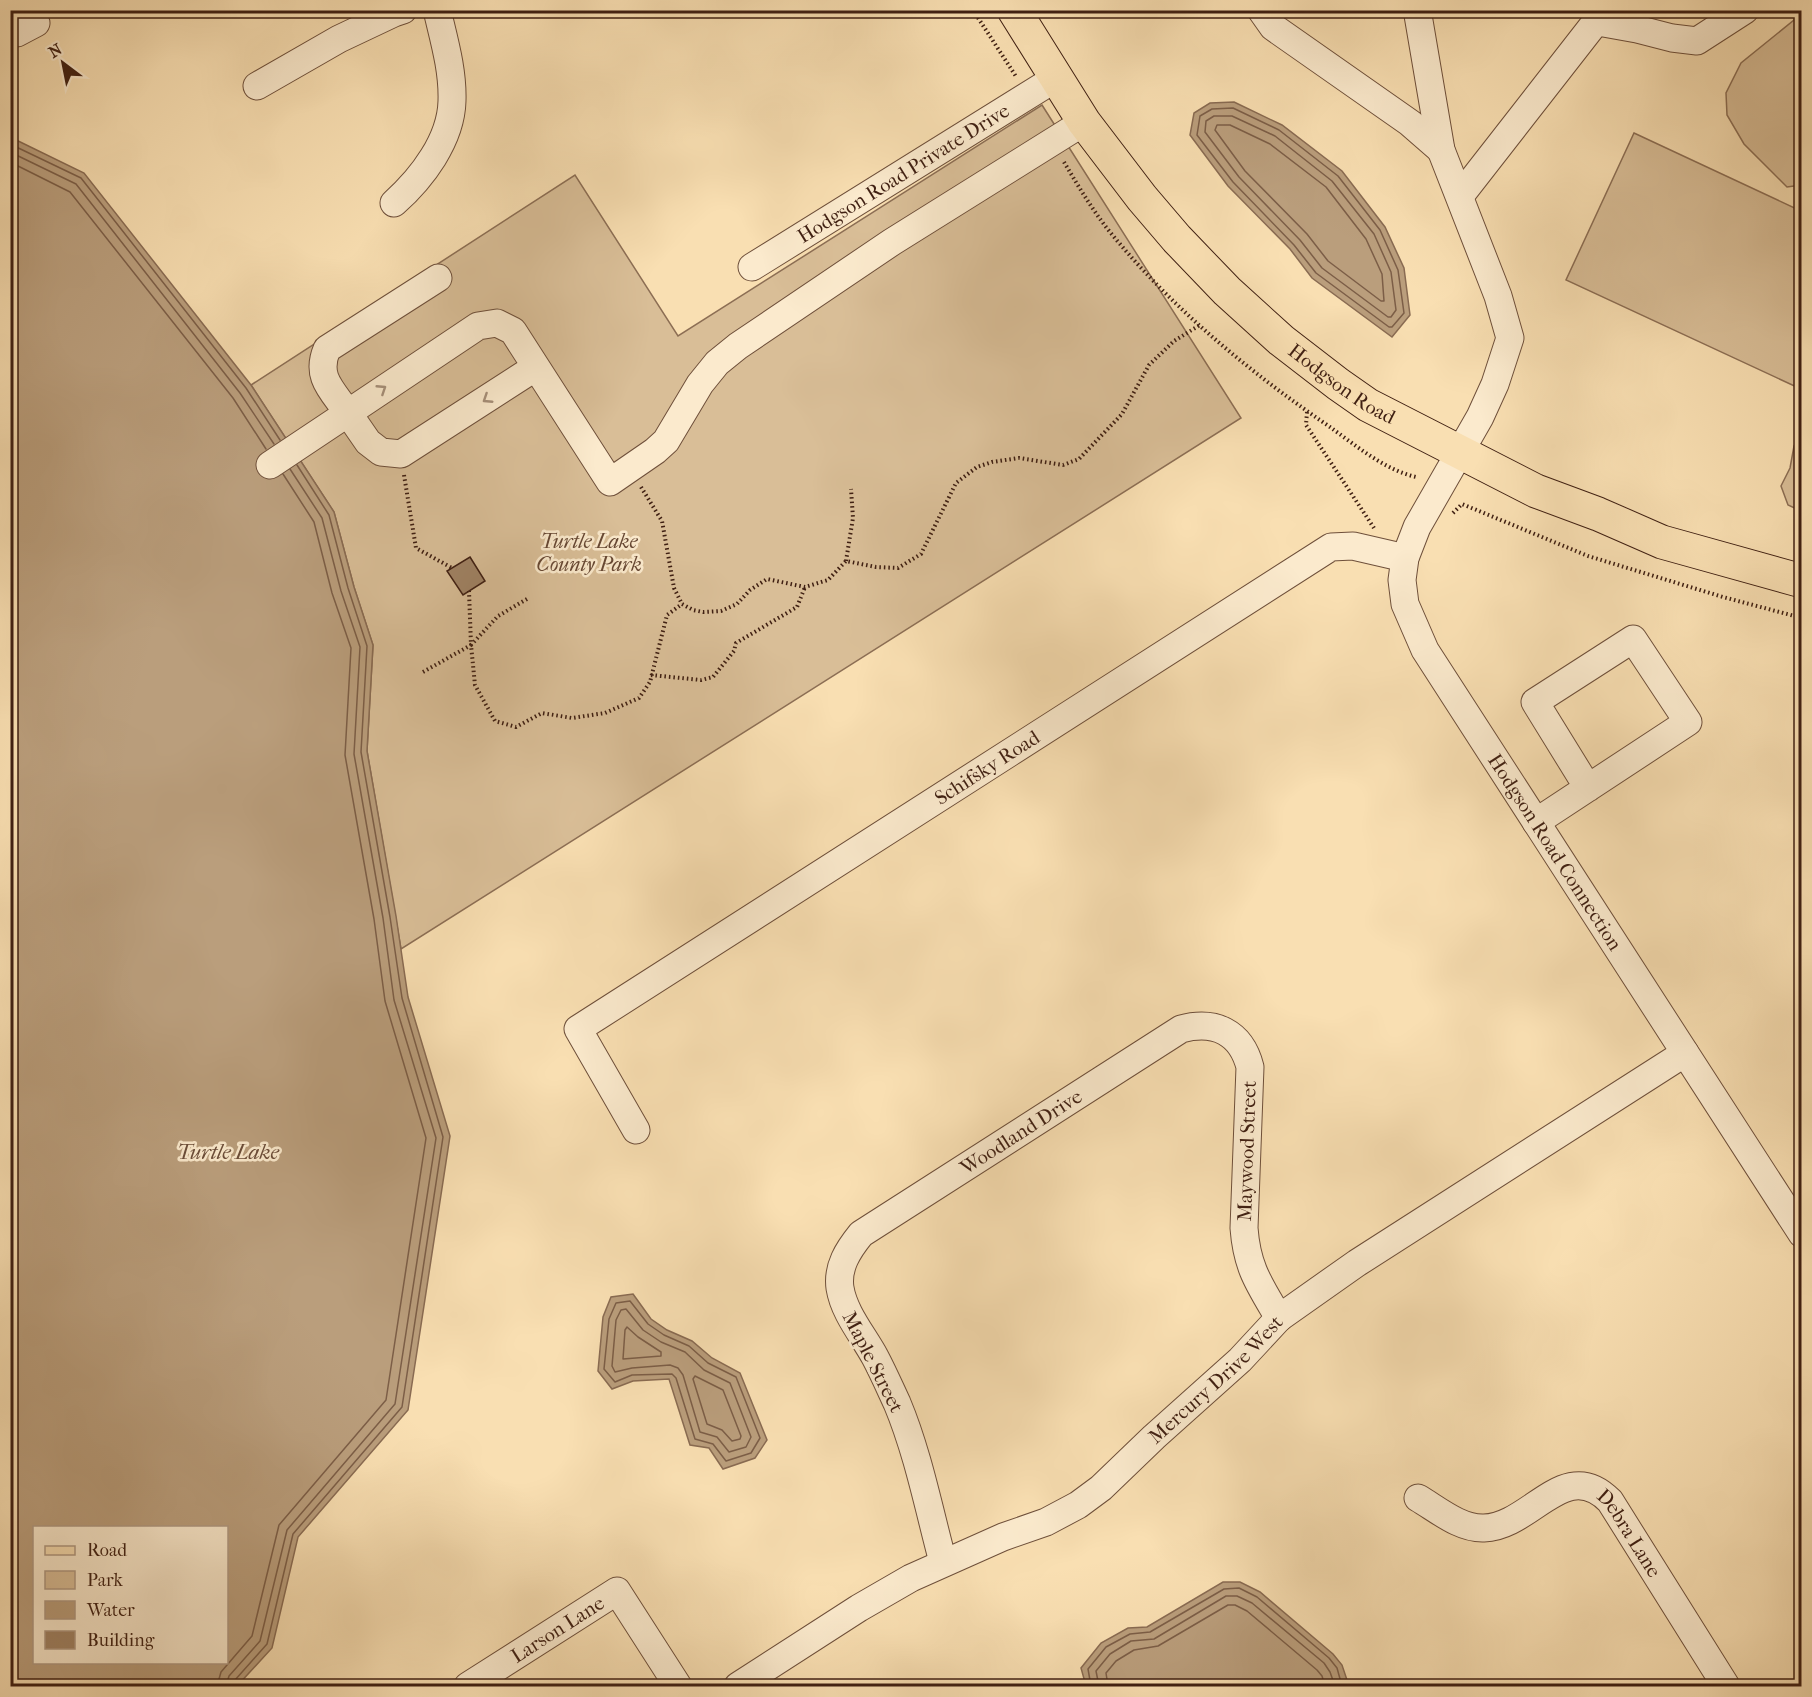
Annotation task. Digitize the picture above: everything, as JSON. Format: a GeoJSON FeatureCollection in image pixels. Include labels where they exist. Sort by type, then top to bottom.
{"type":"FeatureCollection","features":[{"type":"Feature","properties":{"kind":"main road","name":"Hodgson Road"},"geometry":{"type":"LineString","coordinates":[[1014,10],[1084,122],[1142,198],[1177,239],[1227,291],[1281,340],[1368,405],[1536,491],[1598,514],[1662,542],[1802,580]]}},
{"type":"Feature","properties":{"kind":"street"},"geometry":{"type":"LineString","coordinates":[[256,86],[339,39],[403,10]]}},
{"type":"Feature","properties":{"kind":"street"},"geometry":{"type":"LineString","coordinates":[[394,203],[412,186],[443,139],[452,103],[449,62],[437,10]]}},
{"type":"Feature","properties":{"kind":"street"},"geometry":{"type":"LineString","coordinates":[[1261,10],[1273,27],[1410,123],[1441,150]]}},
{"type":"Feature","properties":{"kind":"street"},"geometry":{"type":"LineString","coordinates":[[1419,10],[1441,150]]}},
{"type":"Feature","properties":{"kind":"street"},"geometry":{"type":"LineString","coordinates":[[1460,196],[1600,14],[1637,29],[1672,39],[1697,41],[1745,10]]}},
{"type":"Feature","properties":{"kind":"street"},"geometry":{"type":"LineString","coordinates":[[10,34],[17,33],[36,23]]}},
{"type":"Feature","properties":{"kind":"street","name":"Hodgson Road Private Drive"},"geometry":{"type":"LineString","coordinates":[[752,267],[1056,78]]}},
{"type":"Feature","properties":{"kind":"street"},"geometry":{"type":"LineString","coordinates":[[270,465],[478,326],[497,323],[513,331],[609,482],[666,441],[700,384],[717,363],[738,346],[892,242],[1084,122]]}},
{"type":"Feature","properties":{"kind":"street","name":"Hodgson Road Connection"},"geometry":{"type":"LineString","coordinates":[[1441,150],[1498,296],[1510,338],[1495,384],[1460,453],[1417,527],[1405,558],[1402,580],[1405,604],[1425,650],[1802,1234]]}},
{"type":"Feature","properties":{"kind":"street"},"geometry":{"type":"LineString","coordinates":[[438,278],[327,349],[322,361],[322,374],[368,442],[381,452],[401,454],[536,367]]}},
{"type":"Feature","properties":{"kind":"street","name":"Schifsky Road"},"geometry":{"type":"LineString","coordinates":[[636,1130],[578,1029],[1331,547],[1353,546],[1405,558]]}},
{"type":"Feature","properties":{"kind":"street"},"geometry":{"type":"LineString","coordinates":[[1536,822],[1689,722],[1633,639],[1535,702],[1588,788]]}},
{"type":"Feature","properties":{"kind":"street","name":"Maywood Street"},"geometry":{"type":"LineString","coordinates":[[1181,1029],[1210,1026],[1223,1030],[1235,1039],[1247,1056],[1250,1067],[1244,1228],[1246,1250],[1258,1283],[1279,1318]]}},
{"type":"Feature","properties":{"kind":"street","name":"Woodland Drive"},"geometry":{"type":"LineString","coordinates":[[861,1234],[1181,1029]]}},
{"type":"Feature","properties":{"kind":"street","name":"Mercury Drive West"},"geometry":{"type":"LineString","coordinates":[[738,1686],[859,1608],[943,1562],[1046,1522],[1078,1505],[1093,1494],[1240,1360],[1279,1318],[1357,1263],[1685,1053]]}},
{"type":"Feature","properties":{"kind":"street","name":"Maple Street"},"geometry":{"type":"LineString","coordinates":[[861,1234],[847,1251],[840,1271],[842,1300],[876,1360],[898,1406],[914,1454],[943,1562]]}},
{"type":"Feature","properties":{"kind":"street","name":"Debra Lane"},"geometry":{"type":"LineString","coordinates":[[1418,1498],[1466,1525],[1482,1528],[1498,1526],[1513,1520],[1565,1487],[1577,1484],[1600,1491],[1610,1501],[1723,1686]]}},
{"type":"Feature","properties":{"kind":"street","name":"Larson Lane"},"geometry":{"type":"LineString","coordinates":[[468,1686],[617,1591],[678,1686]]}},
{"type":"Feature","properties":{"kind":"path"},"geometry":{"type":"LineString","coordinates":[[973,10],[1018,80]]}},
{"type":"Feature","properties":{"kind":"path"},"geometry":{"type":"LineString","coordinates":[[1060,156],[1089,202],[1133,259],[1200,325],[1307,411],[1364,451],[1405,475],[1416,477]]}},
{"type":"Feature","properties":{"kind":"path"},"geometry":{"type":"LineString","coordinates":[[846,561],[876,567],[898,568],[921,554],[957,483],[977,467],[1019,458],[1063,465],[1079,459],[1122,414],[1149,364],[1174,341],[1200,325]]}},
{"type":"Feature","properties":{"kind":"path"},"geometry":{"type":"LineString","coordinates":[[1307,411],[1306,425],[1376,532]]}},
{"type":"Feature","properties":{"kind":"path"},"geometry":{"type":"LineString","coordinates":[[401,454],[416,548],[452,568]]}},
{"type":"Feature","properties":{"kind":"path"},"geometry":{"type":"LineString","coordinates":[[629,469],[662,521],[674,588],[682,604],[693,610],[704,612],[721,610],[737,604],[750,590],[766,579],[805,587],[828,580],[846,561],[853,518],[851,489]]}},
{"type":"Feature","properties":{"kind":"path"},"geometry":{"type":"LineString","coordinates":[[1448,518],[1462,504],[1588,556],[1723,597],[1802,618]]}},
{"type":"Feature","properties":{"kind":"path"},"geometry":{"type":"LineString","coordinates":[[651,675],[701,680],[713,677],[734,651],[736,643],[797,607],[805,587]]}},
{"type":"Feature","properties":{"kind":"path"},"geometry":{"type":"LineString","coordinates":[[469,591],[475,686],[495,721],[516,727],[542,714],[572,718],[605,713],[639,698],[650,682],[667,615],[682,604]]}},
{"type":"Feature","properties":{"kind":"path"},"geometry":{"type":"LineString","coordinates":[[423,672],[471,645],[498,616],[527,598]]}},
{"type":"Feature","properties":{"kind":"green space"},"geometry":{"type":"Polygon","coordinates":[[[1801,16],[1801,185],[1787,187],[1744,144],[1727,115],[1726,93],[1741,63],[1801,16]]]}},
{"type":"Feature","properties":{"kind":"green space","name":"Turtle Lake County Park"},"geometry":{"type":"Polygon","coordinates":[[[1042,105],[1241,418],[401,949],[367,751],[373,645],[354,587],[334,512],[251,385],[575,175],[678,336],[1042,105]]]}},
{"type":"Feature","properties":{"kind":"green space"},"geometry":{"type":"Polygon","coordinates":[[[1634,133],[1801,211],[1801,389],[1566,280],[1634,133]]]}},
{"type":"Feature","properties":{"kind":"green space"},"geometry":{"type":"Polygon","coordinates":[[[1801,434],[1801,511],[1788,505],[1781,486],[1790,468],[1794,446],[1801,434]]]}},
{"type":"Feature","properties":{"kind":"water"},"geometry":{"type":"Polygon","coordinates":[[[1234,102],[1282,125],[1342,171],[1385,227],[1404,268],[1410,315],[1392,337],[1312,278],[1290,249],[1228,186],[1190,135],[1194,113],[1210,103],[1234,102]]]}},
{"type":"Feature","properties":{"kind":"water","name":"Turtle Lake"},"geometry":{"type":"Polygon","coordinates":[[[10,137],[84,173],[251,385],[334,512],[354,587],[373,645],[367,751],[408,997],[450,1136],[408,1410],[298,1537],[272,1648],[237,1686],[11,1686],[10,137]]]}},
{"type":"Feature","properties":{"kind":"water"},"geometry":{"type":"Polygon","coordinates":[[[633,1294],[651,1319],[667,1330],[692,1341],[712,1358],[740,1373],[767,1440],[755,1458],[723,1469],[709,1448],[690,1445],[669,1379],[633,1381],[612,1389],[598,1371],[603,1317],[611,1297],[633,1294]]]}},
{"type":"Feature","properties":{"kind":"water"},"geometry":{"type":"Polygon","coordinates":[[[1223,1582],[1240,1582],[1260,1592],[1333,1654],[1342,1665],[1349,1686],[1086,1686],[1081,1668],[1101,1643],[1128,1628],[1147,1627],[1223,1582]]]}},
{"type":"Feature","properties":{"kind":"building"},"geometry":{"type":"Polygon","coordinates":[[[470,557],[485,581],[463,595],[447,571],[470,557]]]}}]}
